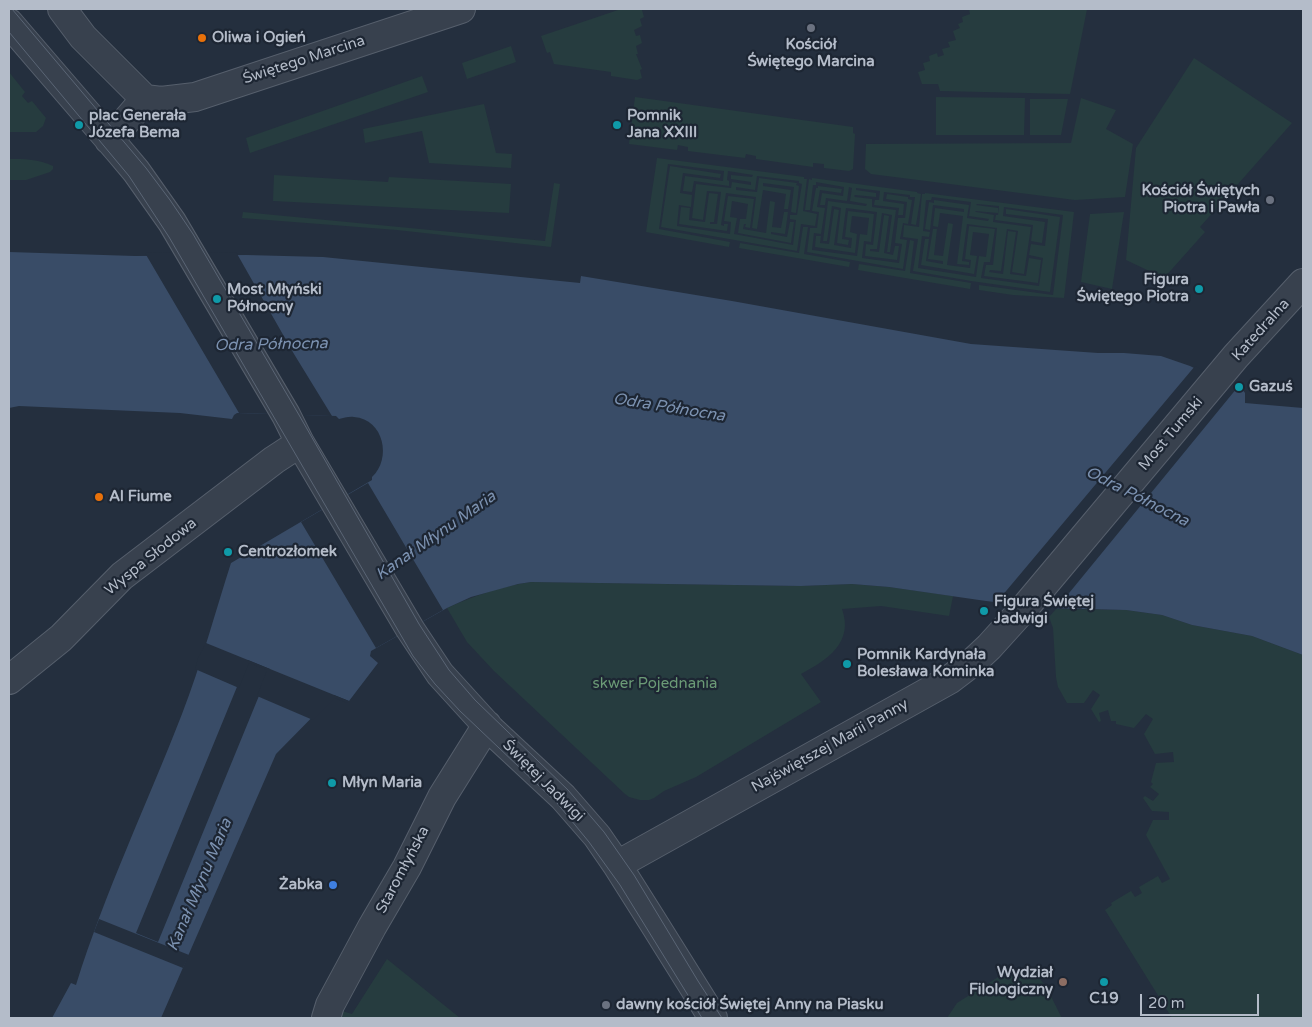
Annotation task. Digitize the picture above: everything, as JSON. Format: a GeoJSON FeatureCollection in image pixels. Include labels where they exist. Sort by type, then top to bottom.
{"type":"FeatureCollection","features":[{"type":"Feature","properties":{"kind":"street"},"geometry":{"type":"LineString","coordinates":[[62,9],[83,38],[145,99],[109,140]]}},
{"type":"Feature","properties":{"kind":"street","name":"Świętego Marcina"},"geometry":{"type":"LineString","coordinates":[[145,99],[161,101],[195,97],[460,9]]}},
{"type":"Feature","properties":{"kind":"street"},"geometry":{"type":"LineString","coordinates":[[9,23],[136,171],[180,235],[286,415],[300,443]]}},
{"type":"Feature","properties":{"kind":"street","name":"Katedralna"},"geometry":{"type":"LineString","coordinates":[[1219,377],[1303,283]]}},
{"type":"Feature","properties":{"kind":"street","name":"Most Tumski"},"geometry":{"type":"LineString","coordinates":[[1027,605],[1219,377]]}},
{"type":"Feature","properties":{"kind":"street","name":"Świętej Jadwigi"},"geometry":{"type":"LineString","coordinates":[[300,443],[410,629],[440,674],[487,724],[563,797],[597,836],[713,1018]]}},
{"type":"Feature","properties":{"kind":"street","name":"Wyspa Słodowa"},"geometry":{"type":"LineString","coordinates":[[9,680],[61,638],[122,576],[274,460],[300,443]]}},
{"type":"Feature","properties":{"kind":"street","name":"Najświętszej Marii Panny"},"geometry":{"type":"LineString","coordinates":[[617,865],[949,680],[989,647],[1027,605]]}},
{"type":"Feature","properties":{"kind":"street","name":"Staromłyńska"},"geometry":{"type":"LineString","coordinates":[[326,1018],[330,1005],[407,867],[442,798],[487,724]]}},
{"type":"Feature","properties":{"kind":"green space"},"geometry":{"type":"Polygon","coordinates":[[[621,9],[644,9],[642,10],[644,17],[640,19],[642,26],[634,30],[636,36],[640,35],[642,43],[636,46],[638,54],[636,54],[642,69],[640,70],[642,78],[637,80],[611,76],[611,72],[554,64],[550,52],[547,53],[541,36],[621,9]]]}},
{"type":"Feature","properties":{"kind":"green space"},"geometry":{"type":"Polygon","coordinates":[[[969,9],[1087,9],[1070,94],[940,91],[938,84],[922,84],[918,72],[925,70],[923,63],[930,61],[929,56],[937,53],[938,57],[944,55],[942,49],[950,47],[948,42],[956,40],[953,31],[960,28],[958,24],[963,22],[962,17],[970,14],[969,9]]]}},
{"type":"Feature","properties":{"kind":"green space"},"geometry":{"type":"Polygon","coordinates":[[[511,46],[516,62],[467,79],[462,63],[511,46]]]}},
{"type":"Feature","properties":{"kind":"green space"},"geometry":{"type":"Polygon","coordinates":[[[1194,58],[1292,123],[1200,227],[1205,232],[1164,278],[1126,260],[1136,148],[1194,58]]]}},
{"type":"Feature","properties":{"kind":"green space"},"geometry":{"type":"Polygon","coordinates":[[[9,72],[25,92],[22,96],[28,103],[32,101],[46,118],[43,126],[36,132],[9,132],[9,72]]]}},
{"type":"Feature","properties":{"kind":"green space"},"geometry":{"type":"Polygon","coordinates":[[[422,76],[428,92],[250,153],[246,138],[422,76]]]}},
{"type":"Feature","properties":{"kind":"green space"},"geometry":{"type":"Polygon","coordinates":[[[635,97],[853,127],[853,133],[855,134],[853,169],[849,171],[824,168],[824,164],[813,163],[813,167],[756,159],[756,156],[746,154],[745,158],[688,151],[688,147],[678,145],[677,150],[629,144],[635,97]]]}},
{"type":"Feature","properties":{"kind":"green space"},"geometry":{"type":"Polygon","coordinates":[[[936,97],[1025,98],[1024,135],[936,135],[936,97]]]}},
{"type":"Feature","properties":{"kind":"green space"},"geometry":{"type":"Polygon","coordinates":[[[1081,98],[1116,110],[1106,129],[1133,144],[1125,197],[1075,200],[871,174],[865,169],[866,144],[1071,143],[1081,98]]]}},
{"type":"Feature","properties":{"kind":"green space"},"geometry":{"type":"Polygon","coordinates":[[[1030,99],[1068,99],[1061,135],[1030,135],[1030,99]]]}},
{"type":"Feature","properties":{"kind":"green space"},"geometry":{"type":"Polygon","coordinates":[[[484,104],[496,153],[512,154],[511,168],[429,163],[422,131],[365,143],[363,129],[484,104]]]}},
{"type":"Feature","properties":{"kind":"green space"},"geometry":{"type":"Polygon","coordinates":[[[657,158],[804,177],[804,179],[807,179],[803,211],[817,214],[815,226],[801,224],[797,251],[661,227],[670,166],[721,174],[720,178],[683,173],[680,193],[692,195],[691,207],[679,205],[677,226],[730,234],[731,222],[724,221],[728,196],[754,199],[750,228],[745,227],[746,224],[744,224],[743,229],[766,233],[770,201],[775,202],[772,227],[781,228],[784,212],[788,212],[785,234],[771,232],[771,234],[787,237],[790,222],[794,222],[791,243],[738,233],[740,219],[746,219],[748,204],[732,201],[730,217],[737,218],[734,234],[793,245],[796,220],[790,219],[790,215],[797,215],[802,184],[799,181],[757,176],[755,190],[736,187],[736,190],[757,192],[759,178],[797,183],[796,185],[799,186],[796,213],[791,212],[794,187],[763,183],[763,186],[791,190],[788,209],[784,209],[786,194],[763,190],[757,229],[752,228],[756,197],[726,193],[721,225],[728,224],[727,231],[679,224],[681,207],[690,208],[689,220],[705,222],[709,193],[718,194],[714,222],[710,222],[710,224],[717,224],[721,192],[707,191],[703,220],[692,218],[696,184],[731,188],[732,182],[751,185],[751,182],[731,179],[731,175],[752,177],[753,175],[728,171],[727,180],[729,181],[729,186],[694,181],[692,192],[683,191],[685,176],[723,181],[724,171],[668,164],[659,229],[730,242],[729,247],[646,232],[657,158]]]}},
{"type":"Feature","properties":{"kind":"green space"},"geometry":{"type":"Polygon","coordinates":[[[9,159],[37,161],[53,166],[53,169],[50,172],[26,180],[9,180],[9,159]]]}},
{"type":"Feature","properties":{"kind":"green space"},"geometry":{"type":"Polygon","coordinates":[[[274,175],[388,182],[389,177],[511,184],[509,213],[273,201],[274,175]]]}},
{"type":"Feature","properties":{"kind":"green space"},"geometry":{"type":"Polygon","coordinates":[[[812,178],[921,194],[916,225],[911,224],[915,197],[884,192],[883,201],[904,204],[903,215],[898,215],[899,208],[874,205],[875,200],[879,200],[880,191],[856,188],[856,190],[876,193],[876,197],[854,196],[872,199],[872,207],[896,210],[890,252],[887,252],[892,215],[882,213],[877,249],[870,249],[870,251],[879,252],[884,215],[889,216],[884,253],[893,255],[895,246],[899,246],[897,260],[865,256],[866,244],[873,245],[877,212],[846,208],[842,239],[849,240],[848,245],[837,243],[841,208],[832,206],[827,241],[823,241],[828,201],[866,206],[867,204],[850,201],[852,188],[849,187],[847,201],[826,198],[825,205],[820,205],[822,193],[843,196],[844,187],[816,182],[816,185],[813,185],[810,210],[805,210],[809,179],[812,180],[812,178]]]}},
{"type":"Feature","properties":{"kind":"green space"},"geometry":{"type":"Polygon","coordinates":[[[554,183],[560,184],[551,247],[397,230],[242,218],[243,212],[545,241],[554,183]]]}},
{"type":"Feature","properties":{"kind":"green space"},"geometry":{"type":"Polygon","coordinates":[[[818,186],[842,189],[841,193],[820,190],[817,207],[825,208],[821,234],[814,233],[812,250],[857,256],[860,234],[867,235],[869,218],[852,216],[850,232],[857,234],[855,253],[815,247],[816,236],[821,236],[820,243],[829,244],[834,209],[839,210],[834,245],[851,248],[852,238],[845,237],[848,211],[874,214],[871,242],[864,241],[862,258],[899,263],[902,244],[895,243],[898,218],[905,218],[907,202],[886,199],[887,194],[908,197],[908,199],[912,200],[908,224],[903,223],[900,239],[907,240],[903,269],[807,252],[810,228],[817,228],[819,212],[812,211],[818,186]]]}},
{"type":"Feature","properties":{"kind":"green space"},"geometry":{"type":"Polygon","coordinates":[[[922,194],[1074,212],[1064,298],[1013,295],[979,290],[979,285],[1053,295],[1063,215],[1004,207],[1003,216],[1045,222],[1042,243],[1031,241],[1033,225],[995,220],[996,215],[998,215],[999,206],[976,205],[998,208],[998,213],[975,211],[994,215],[993,222],[1031,227],[1024,274],[1012,272],[1018,231],[1007,229],[1001,271],[990,270],[989,272],[1003,274],[1008,231],[1016,232],[1010,274],[1026,276],[1029,258],[1041,260],[1038,283],[984,276],[986,265],[993,265],[997,228],[967,224],[962,261],[969,262],[969,265],[957,264],[963,216],[940,213],[938,227],[933,226],[935,208],[964,212],[964,209],[933,205],[930,230],[925,229],[929,202],[934,203],[934,200],[969,205],[967,218],[988,221],[989,219],[969,216],[971,202],[932,197],[931,200],[926,200],[923,231],[930,232],[929,237],[922,236],[918,268],[976,277],[979,256],[986,257],[989,234],[973,232],[970,255],[977,256],[974,274],[921,265],[925,239],[929,239],[926,261],[943,264],[943,261],[928,259],[933,229],[937,229],[934,255],[943,256],[948,223],[953,224],[947,265],[970,268],[971,260],[965,259],[969,226],[995,229],[990,262],[984,262],[981,278],[1039,286],[1043,258],[1029,255],[1031,244],[1045,246],[1048,219],[1006,214],[1006,209],[1060,217],[1050,292],[913,271],[918,239],[903,237],[904,225],[919,227],[922,194]]]}},
{"type":"Feature","properties":{"kind":"green space"},"geometry":{"type":"Polygon","coordinates":[[[1124,212],[1112,289],[1081,282],[1090,214],[1124,212]]]}},
{"type":"Feature","properties":{"kind":"green space"},"geometry":{"type":"Polygon","coordinates":[[[803,227],[808,227],[804,254],[850,262],[849,267],[739,248],[740,243],[799,253],[803,227]]]}},
{"type":"Feature","properties":{"kind":"green space"},"geometry":{"type":"Polygon","coordinates":[[[910,240],[914,241],[910,273],[971,283],[970,289],[858,270],[859,264],[905,271],[910,240]]]}},
{"type":"Feature","properties":{"kind":"green space","name":"skwer Pojednania"},"geometry":{"type":"Polygon","coordinates":[[[531,582],[801,586],[852,584],[953,596],[949,616],[881,606],[842,609],[845,621],[844,632],[836,649],[820,663],[801,674],[821,702],[696,777],[664,791],[654,798],[640,800],[625,794],[494,671],[467,642],[447,608],[488,592],[531,582]]]}},
{"type":"Feature","properties":{"kind":"green space"},"geometry":{"type":"Polygon","coordinates":[[[1056,609],[1126,610],[1162,615],[1192,625],[1252,636],[1303,655],[1303,1018],[1172,1018],[1105,910],[1112,905],[1111,903],[1131,891],[1135,897],[1142,893],[1139,887],[1158,876],[1162,883],[1170,879],[1146,835],[1153,820],[1169,820],[1169,812],[1152,811],[1143,798],[1145,796],[1153,801],[1159,794],[1150,787],[1153,784],[1151,782],[1156,763],[1174,762],[1173,752],[1155,754],[1144,734],[1153,719],[1146,714],[1134,728],[1111,721],[1108,710],[1099,713],[1101,721],[1099,722],[1091,709],[1100,695],[1093,690],[1084,703],[1067,703],[1058,687],[1056,677],[1053,628],[1049,617],[1056,609]]]}},
{"type":"Feature","properties":{"kind":"green space"},"geometry":{"type":"Polygon","coordinates":[[[387,959],[460,1018],[339,1018],[342,1011],[352,1014],[387,959]]]}},
{"type":"Feature","properties":{"kind":"green space"},"geometry":{"type":"Polygon","coordinates":[[[1011,969],[1026,970],[1036,975],[1045,986],[1062,1018],[947,1018],[957,1003],[1011,969]]]}},
{"type":"Feature","properties":{"kind":"water"},"geometry":{"type":"Polygon","coordinates":[[[9,252],[135,256],[246,255],[323,257],[580,283],[581,276],[971,344],[1161,356],[1190,366],[1243,390],[1245,393],[1245,403],[1303,408],[1303,655],[1252,636],[1192,625],[1162,615],[1126,610],[1047,608],[889,587],[852,584],[801,586],[531,582],[471,597],[447,608],[371,651],[370,656],[378,663],[349,701],[334,695],[276,754],[161,1018],[52,1018],[71,983],[76,985],[113,882],[189,695],[231,563],[372,480],[382,460],[383,451],[382,441],[372,425],[364,419],[352,417],[339,419],[336,416],[237,413],[232,419],[180,413],[19,406],[9,408],[9,252]],[[248,660],[136,933],[158,942],[270,669],[248,660]]]}},
{"type":"Feature","properties":{"kind":"pier","name":"Most Młyński Północny"},"geometry":{"type":"Polygon","coordinates":[[[236,252],[332,416],[239,413],[145,253],[236,252]]]}},
{"type":"Feature","properties":{"kind":"pier"},"geometry":{"type":"Polygon","coordinates":[[[1195,366],[1237,388],[1056,609],[996,603],[1195,366]]]}},
{"type":"Feature","properties":{"kind":"pier"},"geometry":{"type":"Polygon","coordinates":[[[368,483],[443,610],[376,648],[301,522],[368,483]]]}},
{"type":"Feature","properties":{"kind":"pier"},"geometry":{"type":"Polygon","coordinates":[[[206,643],[349,701],[347,703],[335,698],[313,720],[257,696],[267,670],[249,663],[239,688],[195,669],[198,658],[206,643]]]}},
{"type":"Feature","properties":{"kind":"pier"},"geometry":{"type":"Polygon","coordinates":[[[99,919],[189,955],[183,968],[94,932],[99,919]]]}},
{"type":"Feature","properties":{"kind":"tram line"},"geometry":{"type":"LineString","coordinates":[[12,9],[146,168],[193,234],[419,624],[449,670],[475,700],[568,790],[604,832],[634,875],[722,1018]]}},
{"type":"Feature","properties":{"kind":"tram line"},"geometry":{"type":"LineString","coordinates":[[9,32],[129,176],[169,237],[413,656],[460,711],[557,803],[589,842],[620,885],[702,1018]]}},
{"type":"Feature","properties":{"kind":"place","name":"Kościół Świętego Marcina"},"geometry":{"type":"Point","coordinates":[811,28]}},
{"type":"Feature","properties":{"kind":"place","name":"Oliwa i Ogień"},"geometry":{"type":"Point","coordinates":[202,38]}},
{"type":"Feature","properties":{"kind":"place","name":"plac Generała Józefa Bema"},"geometry":{"type":"Point","coordinates":[79,125]}},
{"type":"Feature","properties":{"kind":"place","name":"Pomnik Jana XXIII"},"geometry":{"type":"Point","coordinates":[617,125]}},
{"type":"Feature","properties":{"kind":"place","name":"Kościół Świętych Piotra i Pawła"},"geometry":{"type":"Point","coordinates":[1270,200]}},
{"type":"Feature","properties":{"kind":"place","name":"Figura Świętego Piotra"},"geometry":{"type":"Point","coordinates":[1199,289]}},
{"type":"Feature","properties":{"kind":"place","name":"Most Młyński Północny"},"geometry":{"type":"Point","coordinates":[217,299]}},
{"type":"Feature","properties":{"kind":"place","name":"Gazuś"},"geometry":{"type":"Point","coordinates":[1239,387]}},
{"type":"Feature","properties":{"kind":"place","name":"Al Fiume"},"geometry":{"type":"Point","coordinates":[99,497]}},
{"type":"Feature","properties":{"kind":"place","name":"Centrozłomek"},"geometry":{"type":"Point","coordinates":[228,552]}},
{"type":"Feature","properties":{"kind":"place","name":"Figura Świętej Jadwigi"},"geometry":{"type":"Point","coordinates":[984,611]}},
{"type":"Feature","properties":{"kind":"place","name":"Pomnik Kardynała Bolesława Kominka"},"geometry":{"type":"Point","coordinates":[847,664]}},
{"type":"Feature","properties":{"kind":"place","name":"Młyn Maria"},"geometry":{"type":"Point","coordinates":[332,783]}},
{"type":"Feature","properties":{"kind":"place","name":"Żabka"},"geometry":{"type":"Point","coordinates":[333,885]}},
{"type":"Feature","properties":{"kind":"place","name":"Wydział Filologiczny"},"geometry":{"type":"Point","coordinates":[1063,982]}},
{"type":"Feature","properties":{"kind":"place","name":"C19"},"geometry":{"type":"Point","coordinates":[1104,982]}},
{"type":"Feature","properties":{"kind":"place","name":"dawny kościół Świętej Anny na Piasku"},"geometry":{"type":"Point","coordinates":[606,1005]}},
{"type":"Feature","properties":{"kind":"water label","name":"Odra Północna"},"geometry":{"type":"Point","coordinates":[271,345]}},
{"type":"Feature","properties":{"kind":"water label","name":"Odra Północna"},"geometry":{"type":"Point","coordinates":[669,408]}},
{"type":"Feature","properties":{"kind":"water label","name":"Odra Północna"},"geometry":{"type":"Point","coordinates":[1137,497]}},
{"type":"Feature","properties":{"kind":"water label","name":"Kanał Młynu Maria"},"geometry":{"type":"Point","coordinates":[436,536]}},
{"type":"Feature","properties":{"kind":"water label","name":"Kanał Młynu Maria"},"geometry":{"type":"Point","coordinates":[200,885]}}]}
